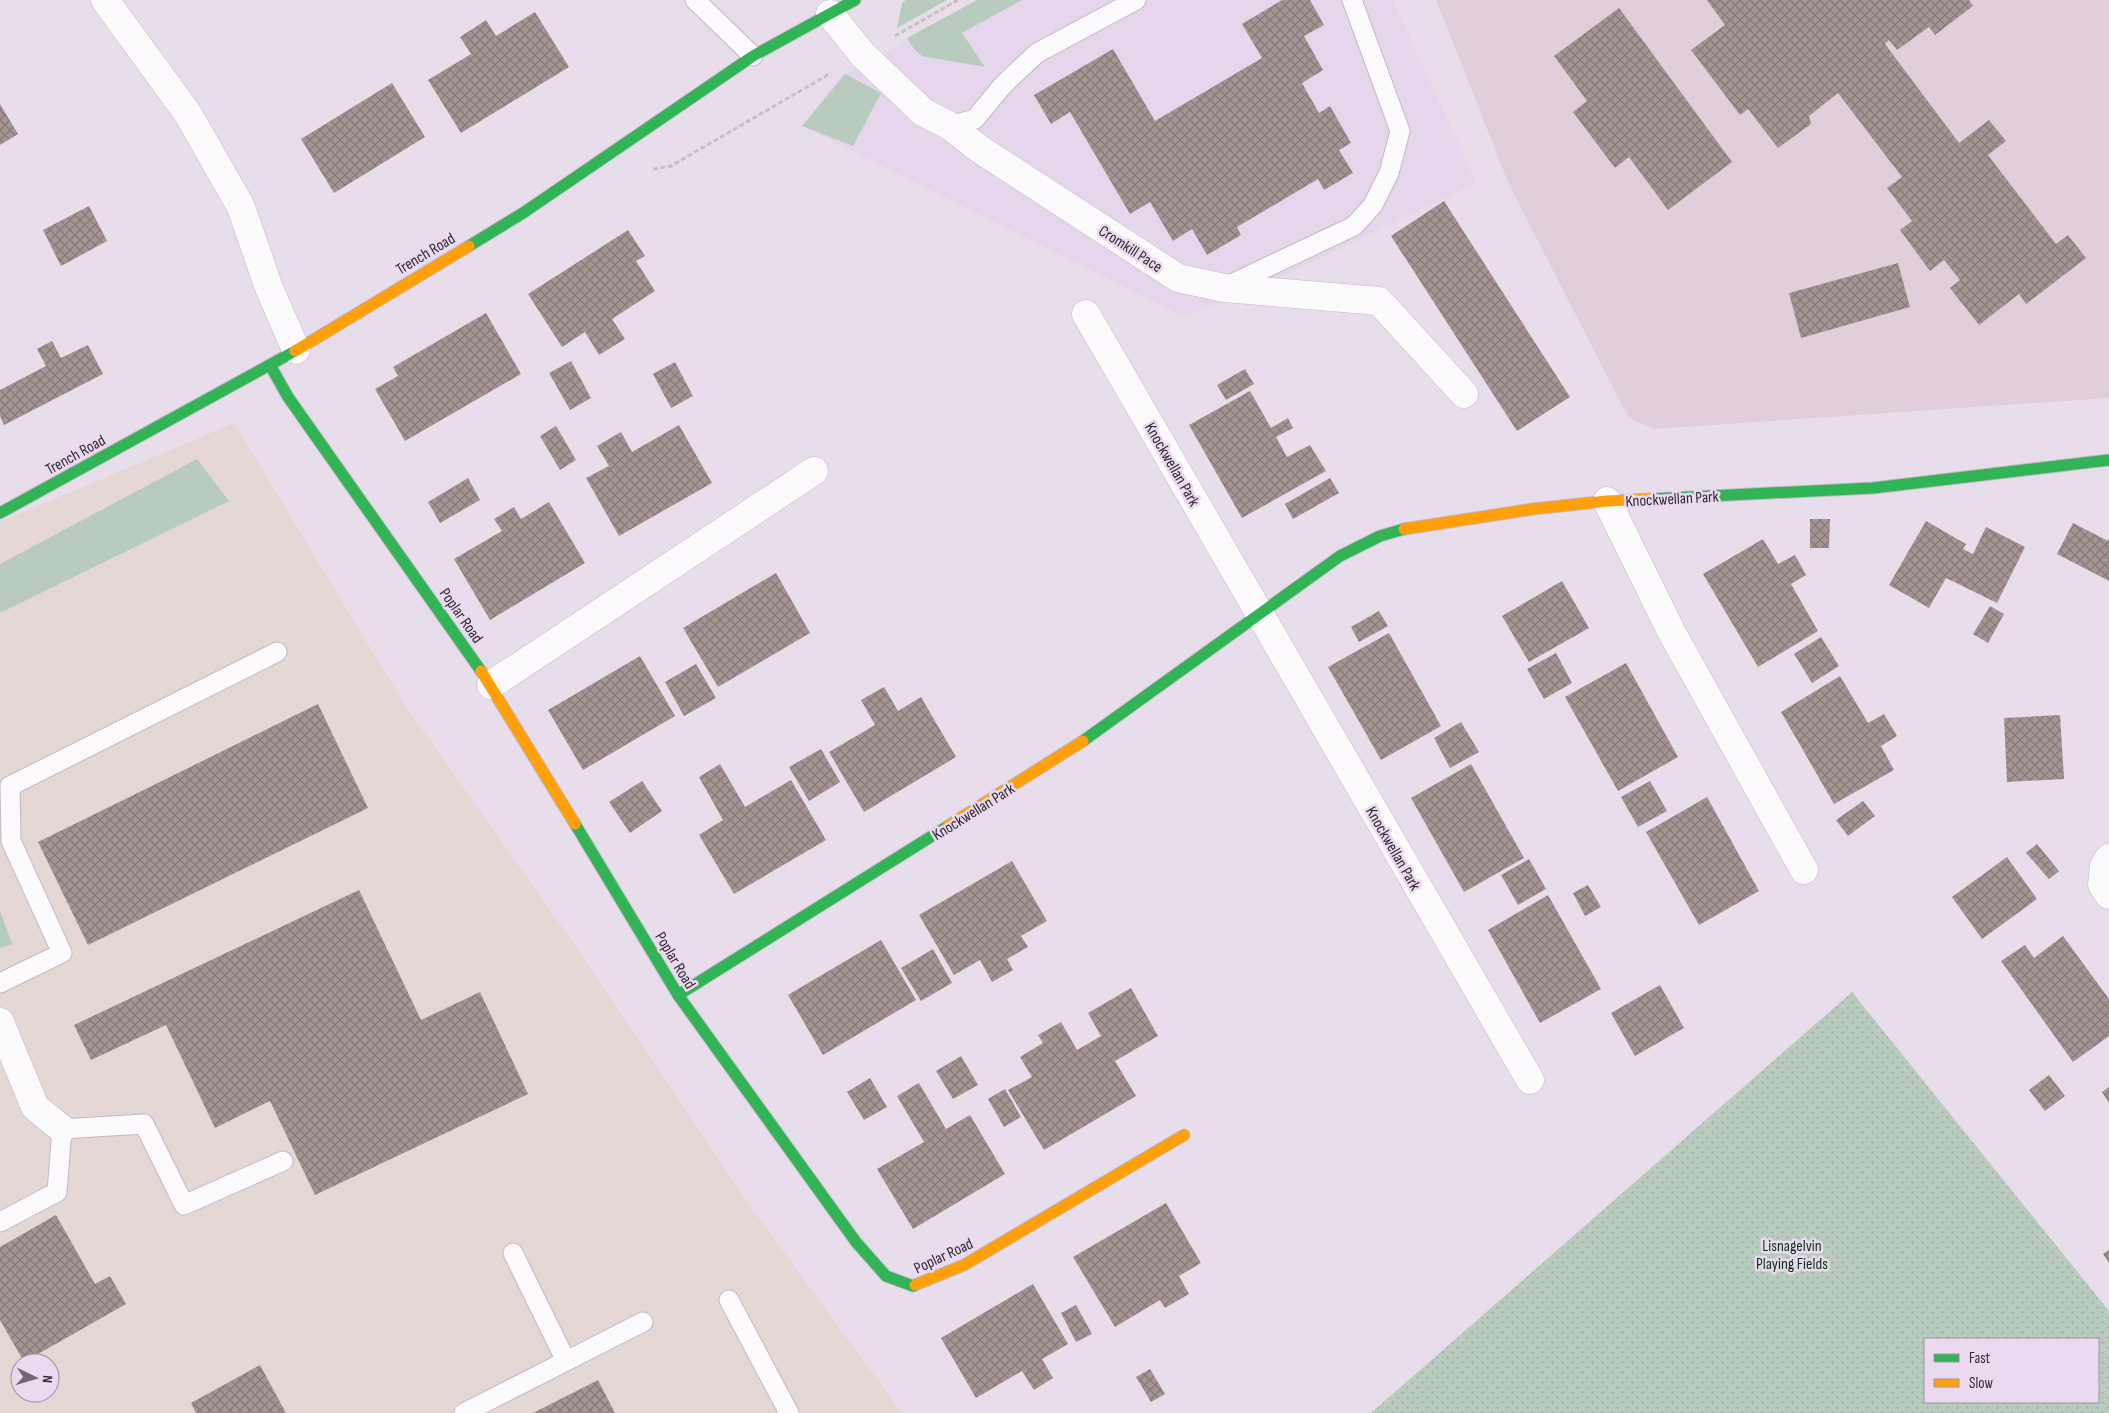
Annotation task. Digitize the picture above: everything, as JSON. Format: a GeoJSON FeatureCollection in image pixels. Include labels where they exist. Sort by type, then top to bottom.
{"type":"FeatureCollection","features":[{"type":"Feature","properties":{"kind":"street"},"geometry":{"type":"LineString","coordinates":[[105,0],[188,114],[241,206],[269,288],[296,350]]}},
{"type":"Feature","properties":{"kind":"street","name":"Trench Road"},"geometry":{"type":"LineString","coordinates":[[0,513],[296,350],[523,213],[753,56],[855,0]]}},
{"type":"Feature","properties":{"kind":"street","name":"Cromkill Pace"},"geometry":{"type":"LineString","coordinates":[[830,14],[863,55],[923,112],[950,126],[978,148],[1178,278],[1224,288],[1379,301],[1464,394]]}},
{"type":"Feature","properties":{"kind":"street","name":"Knockwellan Park"},"geometry":{"type":"LineString","coordinates":[[1086,314],[1530,1080]]}},
{"type":"Feature","properties":{"kind":"street","name":"Poplar Road"},"geometry":{"type":"LineString","coordinates":[[270,365],[288,397],[492,685],[678,996],[856,1242],[886,1276],[913,1286],[964,1265],[1184,1135]]}},
{"type":"Feature","properties":{"kind":"street","name":"Knockwellan Park"},"geometry":{"type":"LineString","coordinates":[[678,996],[1080,743],[1340,556],[1380,536],[1412,527],[1533,509],[1607,501],[1873,488],[2109,460]]}},
{"type":"Feature","properties":{"kind":"street"},"geometry":{"type":"LineString","coordinates":[[492,685],[814,471]]}},
{"type":"Feature","properties":{"kind":"street"},"geometry":{"type":"LineString","coordinates":[[1607,501],[1672,633],[1804,870]]}},
{"type":"Feature","properties":{"kind":"street"},"geometry":{"type":"LineString","coordinates":[[2109,858],[2104,866],[2102,885],[2109,895]]}},
{"type":"Feature","properties":{"kind":"street"},"geometry":{"type":"LineString","coordinates":[[0,1022],[6,1058],[35,1107],[62,1129]]}},
{"type":"Feature","properties":{"kind":"lane"},"geometry":{"type":"LineString","coordinates":[[695,0],[753,56]]}},
{"type":"Feature","properties":{"kind":"lane"},"geometry":{"type":"LineString","coordinates":[[950,126],[974,119],[1003,85],[1037,53],[1136,0]]}},
{"type":"Feature","properties":{"kind":"lane"},"geometry":{"type":"LineString","coordinates":[[1224,288],[1354,226],[1373,205],[1389,173],[1400,131],[1352,0]]}},
{"type":"Feature","properties":{"kind":"lane"},"geometry":{"type":"LineString","coordinates":[[0,982],[62,953],[11,841],[10,786],[277,652]]}},
{"type":"Feature","properties":{"kind":"lane"},"geometry":{"type":"LineString","coordinates":[[0,1222],[57,1192],[62,1129],[144,1124],[184,1205],[283,1161]]}},
{"type":"Feature","properties":{"kind":"lane"},"geometry":{"type":"LineString","coordinates":[[513,1253],[566,1362]]}},
{"type":"Feature","properties":{"kind":"lane"},"geometry":{"type":"LineString","coordinates":[[729,1300],[789,1413]]}},
{"type":"Feature","properties":{"kind":"lane"},"geometry":{"type":"LineString","coordinates":[[464,1413],[643,1322]]}},
{"type":"Feature","properties":{"kind":"path"},"geometry":{"type":"LineString","coordinates":[[652,170],[671,166],[958,0]]}},
{"type":"Feature","properties":{"kind":"shaded area"},"geometry":{"type":"Polygon","coordinates":[[[985,0],[1393,0],[1475,180],[1474,184],[1249,293],[1183,316],[802,126],[841,76],[985,0]]]}},
{"type":"Feature","properties":{"kind":"shaded area"},"geometry":{"type":"Polygon","coordinates":[[[1436,0],[2109,0],[2109,398],[1655,429],[1629,418],[1510,187],[1436,0]]]}},
{"type":"Feature","properties":{"kind":"shaded area"},"geometry":{"type":"Polygon","coordinates":[[[234,423],[405,705],[577,948],[753,1210],[902,1413],[0,1413],[0,522],[234,423]]]}},
{"type":"Feature","properties":{"kind":"green space"},"geometry":{"type":"Polygon","coordinates":[[[906,0],[947,0],[897,28],[902,3],[906,0]]]}},
{"type":"Feature","properties":{"kind":"green space"},"geometry":{"type":"Polygon","coordinates":[[[977,0],[1022,0],[962,33],[985,67],[922,56],[914,49],[907,38],[977,0]]]}},
{"type":"Feature","properties":{"kind":"green space"},"geometry":{"type":"Polygon","coordinates":[[[845,74],[881,93],[853,146],[802,126],[845,74]]]}},
{"type":"Feature","properties":{"kind":"green space"},"geometry":{"type":"Polygon","coordinates":[[[197,459],[229,501],[0,613],[0,564],[197,459]]]}},
{"type":"Feature","properties":{"kind":"green space"},"geometry":{"type":"Polygon","coordinates":[[[0,911],[12,944],[0,948],[0,911]]]}},
{"type":"Feature","properties":{"kind":"green space","name":"Lisnagelvin Playing Fields"},"geometry":{"type":"Polygon","coordinates":[[[1852,992],[2109,1311],[2109,1413],[1371,1413],[1852,992]]]}},
{"type":"Feature","properties":{"kind":"building"},"geometry":{"type":"Polygon","coordinates":[[[1282,0],[1310,0],[1324,25],[1304,36],[1323,70],[1302,83],[1319,113],[1330,106],[1351,143],[1339,150],[1353,173],[1324,190],[1318,179],[1237,227],[1241,235],[1207,255],[1192,229],[1173,241],[1150,202],[1130,214],[1070,112],[1051,124],[1034,95],[1113,49],[1155,121],[1262,58],[1242,24],[1282,0]]]}},
{"type":"Feature","properties":{"kind":"building"},"geometry":{"type":"Polygon","coordinates":[[[1707,0],[1969,0],[1973,6],[1935,35],[1929,27],[1897,50],[1889,40],[1885,44],[1959,143],[1989,120],[2006,141],[1988,155],[2056,244],[2068,235],[2086,258],[2026,304],[2019,294],[1979,325],[1950,288],[1960,280],[1944,260],[1930,271],[1900,230],[1912,221],[1887,188],[1902,177],[1838,93],[1809,116],[1811,124],[1778,148],[1748,109],[1740,115],[1691,50],[1725,25],[1707,0]]]}},
{"type":"Feature","properties":{"kind":"building"},"geometry":{"type":"Polygon","coordinates":[[[1619,8],[1732,162],[1668,210],[1629,157],[1615,168],[1573,112],[1587,101],[1554,56],[1619,8]]]}},
{"type":"Feature","properties":{"kind":"building"},"geometry":{"type":"Polygon","coordinates":[[[535,12],[569,67],[461,133],[428,80],[471,54],[460,37],[486,20],[496,36],[535,12]]]}},
{"type":"Feature","properties":{"kind":"building"},"geometry":{"type":"Polygon","coordinates":[[[392,83],[425,137],[334,193],[301,139],[392,83]]]}},
{"type":"Feature","properties":{"kind":"building"},"geometry":{"type":"Polygon","coordinates":[[[0,104],[18,134],[0,145],[0,104]]]}},
{"type":"Feature","properties":{"kind":"building"},"geometry":{"type":"Polygon","coordinates":[[[1444,201],[1570,397],[1517,431],[1391,236],[1444,201]]]}},
{"type":"Feature","properties":{"kind":"building"},"geometry":{"type":"Polygon","coordinates":[[[89,206],[107,241],[61,266],[43,230],[89,206]]]}},
{"type":"Feature","properties":{"kind":"building"},"geometry":{"type":"Polygon","coordinates":[[[628,230],[645,256],[636,261],[655,291],[612,319],[625,339],[599,355],[585,332],[562,347],[528,294],[628,230]]]}},
{"type":"Feature","properties":{"kind":"building"},"geometry":{"type":"Polygon","coordinates":[[[1898,263],[1910,307],[1801,338],[1789,293],[1898,263]]]}},
{"type":"Feature","properties":{"kind":"building"},"geometry":{"type":"Polygon","coordinates":[[[486,313],[521,374],[405,441],[375,389],[398,376],[393,367],[486,313]]]}},
{"type":"Feature","properties":{"kind":"building"},"geometry":{"type":"Polygon","coordinates":[[[52,341],[61,358],[88,345],[103,374],[4,425],[0,416],[0,390],[46,366],[37,349],[52,341]]]}},
{"type":"Feature","properties":{"kind":"building"},"geometry":{"type":"Polygon","coordinates":[[[571,361],[591,398],[570,410],[549,373],[571,361]]]}},
{"type":"Feature","properties":{"kind":"building"},"geometry":{"type":"Polygon","coordinates":[[[675,362],[693,396],[671,408],[653,374],[675,362]]]}},
{"type":"Feature","properties":{"kind":"building"},"geometry":{"type":"Polygon","coordinates":[[[1245,369],[1254,384],[1226,400],[1217,385],[1245,369]]]}},
{"type":"Feature","properties":{"kind":"building"},"geometry":{"type":"Polygon","coordinates":[[[1250,391],[1271,428],[1288,418],[1293,428],[1276,437],[1287,457],[1310,445],[1326,471],[1242,518],[1189,425],[1250,391]]]}},
{"type":"Feature","properties":{"kind":"building"},"geometry":{"type":"Polygon","coordinates":[[[679,425],[712,483],[619,536],[586,478],[609,466],[597,446],[621,432],[632,452],[679,425]]]}},
{"type":"Feature","properties":{"kind":"building"},"geometry":{"type":"Polygon","coordinates":[[[556,426],[576,460],[560,470],[540,436],[556,426]]]}},
{"type":"Feature","properties":{"kind":"building"},"geometry":{"type":"Polygon","coordinates":[[[468,478],[480,500],[440,523],[428,502],[468,478]]]}},
{"type":"Feature","properties":{"kind":"building"},"geometry":{"type":"Polygon","coordinates":[[[1330,478],[1339,493],[1293,519],[1285,504],[1330,478]]]}},
{"type":"Feature","properties":{"kind":"building"},"geometry":{"type":"Polygon","coordinates":[[[549,502],[585,563],[490,620],[454,559],[502,531],[494,519],[514,507],[521,519],[549,502]]]}},
{"type":"Feature","properties":{"kind":"building"},"geometry":{"type":"Polygon","coordinates":[[[1810,519],[1830,519],[1829,548],[1810,548],[1810,519]]]}},
{"type":"Feature","properties":{"kind":"building"},"geometry":{"type":"Polygon","coordinates":[[[1926,521],[1966,544],[1963,549],[1973,554],[1986,527],[2025,547],[1997,603],[1946,578],[1929,608],[1889,585],[1926,521]]]}},
{"type":"Feature","properties":{"kind":"building"},"geometry":{"type":"Polygon","coordinates":[[[2073,523],[2108,541],[2109,538],[2109,581],[2057,554],[2073,523]]]}},
{"type":"Feature","properties":{"kind":"building"},"geometry":{"type":"Polygon","coordinates":[[[1763,539],[1778,564],[1795,555],[1806,575],[1791,584],[1818,631],[1758,667],[1703,574],[1763,539]]]}},
{"type":"Feature","properties":{"kind":"building"},"geometry":{"type":"Polygon","coordinates":[[[776,573],[810,633],[718,687],[683,628],[776,573]]]}},
{"type":"Feature","properties":{"kind":"building"},"geometry":{"type":"Polygon","coordinates":[[[1562,581],[1589,628],[1529,662],[1502,616],[1562,581]]]}},
{"type":"Feature","properties":{"kind":"building"},"geometry":{"type":"Polygon","coordinates":[[[1990,606],[2004,614],[1988,643],[1973,634],[1990,606]]]}},
{"type":"Feature","properties":{"kind":"building"},"geometry":{"type":"Polygon","coordinates":[[[1379,611],[1388,626],[1359,642],[1351,627],[1379,611]]]}},
{"type":"Feature","properties":{"kind":"building"},"geometry":{"type":"Polygon","coordinates":[[[1389,633],[1441,726],[1381,760],[1328,667],[1389,633]]]}},
{"type":"Feature","properties":{"kind":"building"},"geometry":{"type":"Polygon","coordinates":[[[1821,637],[1839,666],[1812,683],[1794,654],[1821,637]]]}},
{"type":"Feature","properties":{"kind":"building"},"geometry":{"type":"Polygon","coordinates":[[[1556,653],[1572,683],[1544,699],[1527,669],[1556,653]]]}},
{"type":"Feature","properties":{"kind":"building"},"geometry":{"type":"Polygon","coordinates":[[[640,656],[675,716],[583,770],[548,710],[640,656]]]}},
{"type":"Feature","properties":{"kind":"building"},"geometry":{"type":"Polygon","coordinates":[[[1626,663],[1678,757],[1618,791],[1565,697],[1626,663]]]}},
{"type":"Feature","properties":{"kind":"building"},"geometry":{"type":"Polygon","coordinates":[[[696,664],[716,698],[684,716],[665,682],[696,664]]]}},
{"type":"Feature","properties":{"kind":"building"},"geometry":{"type":"Polygon","coordinates":[[[1840,676],[1868,723],[1884,714],[1897,736],[1881,746],[1894,770],[1834,804],[1781,712],[1840,676]]]}},
{"type":"Feature","properties":{"kind":"building"},"geometry":{"type":"Polygon","coordinates":[[[884,687],[898,711],[921,697],[956,757],[864,812],[829,752],[875,725],[861,700],[884,687]]]}},
{"type":"Feature","properties":{"kind":"building"},"geometry":{"type":"Polygon","coordinates":[[[318,704],[368,808],[88,945],[38,842],[318,704]]]}},
{"type":"Feature","properties":{"kind":"building"},"geometry":{"type":"Polygon","coordinates":[[[2060,715],[2064,779],[2007,782],[2004,718],[2060,715]]]}},
{"type":"Feature","properties":{"kind":"building"},"geometry":{"type":"Polygon","coordinates":[[[1461,722],[1479,752],[1450,768],[1434,738],[1461,722]]]}},
{"type":"Feature","properties":{"kind":"building"},"geometry":{"type":"Polygon","coordinates":[[[821,749],[840,782],[809,801],[789,767],[821,749]]]}},
{"type":"Feature","properties":{"kind":"building"},"geometry":{"type":"Polygon","coordinates":[[[720,764],[745,807],[791,780],[826,840],[734,894],[699,835],[723,820],[699,777],[720,764]]]}},
{"type":"Feature","properties":{"kind":"building"},"geometry":{"type":"Polygon","coordinates":[[[1471,764],[1524,858],[1464,892],[1411,798],[1471,764]]]}},
{"type":"Feature","properties":{"kind":"building"},"geometry":{"type":"Polygon","coordinates":[[[642,781],[662,811],[630,833],[609,802],[642,781]]]}},
{"type":"Feature","properties":{"kind":"building"},"geometry":{"type":"Polygon","coordinates":[[[1650,781],[1667,811],[1638,827],[1621,797],[1650,781]]]}},
{"type":"Feature","properties":{"kind":"building"},"geometry":{"type":"Polygon","coordinates":[[[1707,797],[1759,891],[1699,925],[1646,832],[1707,797]]]}},
{"type":"Feature","properties":{"kind":"building"},"geometry":{"type":"Polygon","coordinates":[[[1863,801],[1875,816],[1848,836],[1836,820],[1863,801]]]}},
{"type":"Feature","properties":{"kind":"building"},"geometry":{"type":"Polygon","coordinates":[[[2037,844],[2059,871],[2049,879],[2026,853],[2037,844]]]}},
{"type":"Feature","properties":{"kind":"building"},"geometry":{"type":"Polygon","coordinates":[[[2007,857],[2037,899],[1982,939],[1952,897],[2007,857]]]}},
{"type":"Feature","properties":{"kind":"building"},"geometry":{"type":"Polygon","coordinates":[[[1529,859],[1546,889],[1518,905],[1501,875],[1529,859]]]}},
{"type":"Feature","properties":{"kind":"building"},"geometry":{"type":"Polygon","coordinates":[[[1012,861],[1047,921],[1021,936],[1028,947],[1007,959],[1013,970],[992,982],[980,960],[954,975],[919,915],[1012,861]]]}},
{"type":"Feature","properties":{"kind":"building"},"geometry":{"type":"Polygon","coordinates":[[[1588,885],[1601,907],[1585,916],[1573,893],[1588,885]]]}},
{"type":"Feature","properties":{"kind":"building"},"geometry":{"type":"Polygon","coordinates":[[[359,890],[421,1020],[480,992],[528,1094],[315,1195],[270,1101],[215,1128],[166,1025],[91,1060],[74,1025],[359,890]]]}},
{"type":"Feature","properties":{"kind":"building"},"geometry":{"type":"Polygon","coordinates":[[[1548,895],[1601,989],[1540,1023],[1488,930],[1548,895]]]}},
{"type":"Feature","properties":{"kind":"building"},"geometry":{"type":"Polygon","coordinates":[[[2063,936],[2109,999],[2109,1036],[2073,1062],[2001,961],[2025,945],[2034,958],[2063,936]]]}},
{"type":"Feature","properties":{"kind":"building"},"geometry":{"type":"Polygon","coordinates":[[[881,940],[916,1000],[823,1055],[788,995],[881,940]]]}},
{"type":"Feature","properties":{"kind":"building"},"geometry":{"type":"Polygon","coordinates":[[[933,949],[952,983],[921,1001],[901,968],[933,949]]]}},
{"type":"Feature","properties":{"kind":"building"},"geometry":{"type":"Polygon","coordinates":[[[1660,985],[1684,1028],[1635,1056],[1611,1013],[1660,985]]]}},
{"type":"Feature","properties":{"kind":"building"},"geometry":{"type":"Polygon","coordinates":[[[1131,988],[1158,1036],[1115,1061],[1136,1096],[1044,1150],[1008,1090],[1032,1077],[1020,1057],[1043,1043],[1038,1035],[1061,1022],[1077,1050],[1101,1036],[1088,1013],[1131,988]]]}},
{"type":"Feature","properties":{"kind":"building"},"geometry":{"type":"Polygon","coordinates":[[[961,1056],[978,1085],[953,1099],[936,1071],[961,1056]]]}},
{"type":"Feature","properties":{"kind":"building"},"geometry":{"type":"Polygon","coordinates":[[[2049,1075],[2065,1096],[2045,1111],[2029,1090],[2049,1075]]]}},
{"type":"Feature","properties":{"kind":"building"},"geometry":{"type":"Polygon","coordinates":[[[870,1078],[887,1107],[864,1120],[847,1092],[870,1078]]]}},
{"type":"Feature","properties":{"kind":"building"},"geometry":{"type":"Polygon","coordinates":[[[919,1083],[946,1129],[970,1115],[1005,1174],[913,1229],[877,1169],[924,1142],[897,1096],[919,1083]]]}},
{"type":"Feature","properties":{"kind":"building"},"geometry":{"type":"Polygon","coordinates":[[[2109,1087],[2109,1103],[2102,1092],[2109,1087]]]}},
{"type":"Feature","properties":{"kind":"building"},"geometry":{"type":"Polygon","coordinates":[[[1005,1089],[1021,1117],[1004,1127],[988,1099],[1005,1089]]]}},
{"type":"Feature","properties":{"kind":"building"},"geometry":{"type":"Polygon","coordinates":[[[1166,1203],[1201,1263],[1179,1276],[1189,1294],[1165,1308],[1160,1300],[1115,1327],[1073,1257],[1166,1203]]]}},
{"type":"Feature","properties":{"kind":"building"},"geometry":{"type":"Polygon","coordinates":[[[56,1215],[95,1284],[110,1276],[126,1304],[40,1353],[19,1353],[0,1320],[0,1247],[56,1215]]]}},
{"type":"Feature","properties":{"kind":"building"},"geometry":{"type":"Polygon","coordinates":[[[2109,1250],[2109,1263],[2103,1254],[2109,1250]]]}},
{"type":"Feature","properties":{"kind":"building"},"geometry":{"type":"Polygon","coordinates":[[[1033,1284],[1068,1344],[1042,1359],[1053,1378],[1034,1390],[1022,1371],[976,1398],[941,1338],[1033,1284]]]}},
{"type":"Feature","properties":{"kind":"building"},"geometry":{"type":"Polygon","coordinates":[[[1076,1305],[1092,1334],[1076,1342],[1061,1313],[1076,1305]]]}},
{"type":"Feature","properties":{"kind":"building"},"geometry":{"type":"Polygon","coordinates":[[[260,1365],[286,1413],[196,1413],[191,1403],[260,1365]]]}},
{"type":"Feature","properties":{"kind":"building"},"geometry":{"type":"Polygon","coordinates":[[[1150,1369],[1165,1394],[1151,1402],[1136,1377],[1150,1369]]]}},
{"type":"Feature","properties":{"kind":"building"},"geometry":{"type":"Polygon","coordinates":[[[598,1380],[615,1413],[533,1413],[598,1380]]]}},
{"type":"Feature","properties":{"kind":"traffic: fast"},"geometry":{"type":"LineString","coordinates":[[469,246],[523,213],[753,56],[855,0]]}},
{"type":"Feature","properties":{"kind":"traffic: fast"},"geometry":{"type":"LineString","coordinates":[[0,513],[295,351]]}},
{"type":"Feature","properties":{"kind":"traffic: fast"},"geometry":{"type":"LineString","coordinates":[[270,365],[288,397],[481,671]]}},
{"type":"Feature","properties":{"kind":"traffic: fast"},"geometry":{"type":"LineString","coordinates":[[1651,499],[1873,488],[2109,460]]}},
{"type":"Feature","properties":{"kind":"traffic: fast"},"geometry":{"type":"LineString","coordinates":[[1083,741],[1340,556],[1380,536],[1404,529]]}},
{"type":"Feature","properties":{"kind":"traffic: fast"},"geometry":{"type":"LineString","coordinates":[[575,824],[678,995],[856,1242],[886,1276],[913,1286],[915,1285]]}},
{"type":"Feature","properties":{"kind":"traffic: fast"},"geometry":{"type":"LineString","coordinates":[[678,995],[948,826]]}},
{"type":"Feature","properties":{"kind":"traffic: slow"},"geometry":{"type":"LineString","coordinates":[[295,351],[469,246]]}},
{"type":"Feature","properties":{"kind":"traffic: slow"},"geometry":{"type":"LineString","coordinates":[[1404,529],[1533,509],[1607,501],[1651,499]]}},
{"type":"Feature","properties":{"kind":"traffic: slow"},"geometry":{"type":"LineString","coordinates":[[481,671],[575,824]]}},
{"type":"Feature","properties":{"kind":"traffic: slow"},"geometry":{"type":"LineString","coordinates":[[948,826],[1083,741]]}},
{"type":"Feature","properties":{"kind":"traffic: slow"},"geometry":{"type":"LineString","coordinates":[[915,1285],[964,1265],[1184,1135]]}}]}
